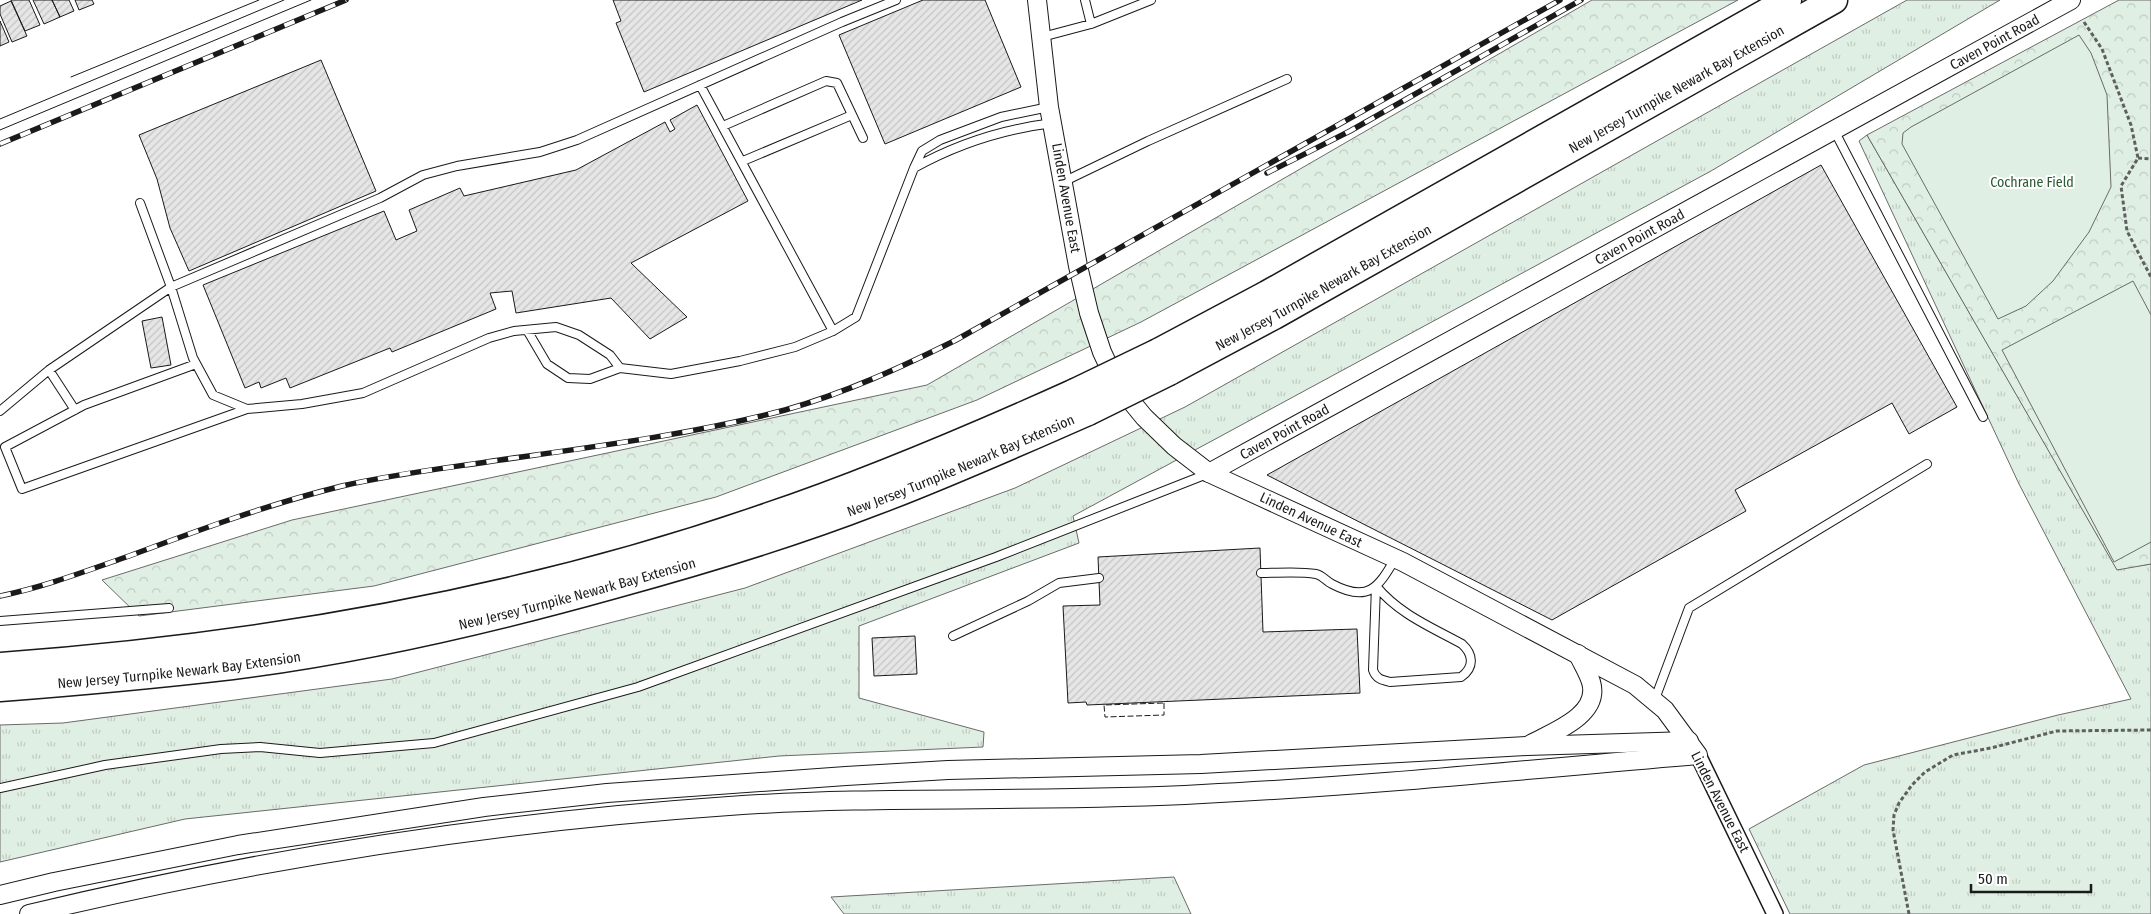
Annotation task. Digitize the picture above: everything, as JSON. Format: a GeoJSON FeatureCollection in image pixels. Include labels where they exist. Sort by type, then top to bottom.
{"type":"FeatureCollection","features":[{"type":"Feature","properties":{"kind":"highway","name":"New Jersey Turnpike Newark Bay Extension"},"geometry":{"type":"LineString","coordinates":[[1164,362],[1267,294],[1788,0]]}},
{"type":"Feature","properties":{"kind":"highway","name":"New Jersey Turnpike Newark Bay Extension"},"geometry":{"type":"LineString","coordinates":[[0,666],[75,660],[230,642],[369,619],[469,611],[666,571],[776,537],[874,503],[975,462],[1082,402],[1164,362],[1258,325],[1834,0]]}},
{"type":"Feature","properties":{"kind":"highway","name":"New Jersey Turnpike Newark Bay Extension"},"geometry":{"type":"LineString","coordinates":[[0,688],[234,666],[392,639],[469,611]]}},
{"type":"Feature","properties":{"kind":"street","name":"Linden Avenue East"},"geometry":{"type":"LineString","coordinates":[[1037,0],[1051,115],[1089,313],[1102,352],[1117,384],[1144,417],[1174,446],[1209,473],[1395,559],[1578,654],[1635,685],[1654,699],[1666,710],[1693,748],[1775,914]]}},
{"type":"Feature","properties":{"kind":"street","name":"Caven Point Road"},"geometry":{"type":"LineString","coordinates":[[1209,473],[2071,0]]}},
{"type":"Feature","properties":{"kind":"street"},"geometry":{"type":"LineString","coordinates":[[1527,746],[1575,720],[1586,708],[1591,698],[1591,683],[1578,654]]}},
{"type":"Feature","properties":{"kind":"street"},"geometry":{"type":"LineString","coordinates":[[0,895],[54,882],[238,845],[352,826],[484,807],[606,794],[874,774],[1210,764],[1527,746],[1693,748]]}},
{"type":"Feature","properties":{"kind":"street"},"geometry":{"type":"LineString","coordinates":[[29,914],[241,869],[361,848],[492,830],[626,815],[730,806],[846,800],[1197,795],[1433,778],[1693,748]]}},
{"type":"Feature","properties":{"kind":"lane"},"geometry":{"type":"LineString","coordinates":[[0,411],[49,370],[171,287],[380,198],[423,175],[457,166],[540,152],[577,140],[842,22],[896,0]]}},
{"type":"Feature","properties":{"kind":"lane"},"geometry":{"type":"LineString","coordinates":[[1085,0],[1091,24]]}},
{"type":"Feature","properties":{"kind":"lane"},"geometry":{"type":"LineString","coordinates":[[1042,36],[1091,24],[1151,0]]}},
{"type":"Feature","properties":{"kind":"lane"},"geometry":{"type":"LineString","coordinates":[[1063,182],[1148,141],[1287,79]]}},
{"type":"Feature","properties":{"kind":"lane"},"geometry":{"type":"LineString","coordinates":[[723,126],[826,81],[837,83],[862,138]]}},
{"type":"Feature","properties":{"kind":"lane"},"geometry":{"type":"LineString","coordinates":[[700,85],[833,331]]}},
{"type":"Feature","properties":{"kind":"lane"},"geometry":{"type":"LineString","coordinates":[[742,161],[852,115]]}},
{"type":"Feature","properties":{"kind":"lane"},"geometry":{"type":"LineString","coordinates":[[914,168],[981,138],[1017,128],[1051,115]]}},
{"type":"Feature","properties":{"kind":"lane"},"geometry":{"type":"LineString","coordinates":[[527,330],[546,364],[568,378],[590,379],[620,368],[671,374],[740,361],[795,347],[833,331],[856,317],[922,151],[940,140],[1001,117],[1051,115]]}},
{"type":"Feature","properties":{"kind":"lane"},"geometry":{"type":"LineString","coordinates":[[1834,130],[1982,417]]}},
{"type":"Feature","properties":{"kind":"lane"},"geometry":{"type":"LineString","coordinates":[[140,203],[171,287],[196,364],[213,395],[246,409]]}},
{"type":"Feature","properties":{"kind":"lane"},"geometry":{"type":"LineString","coordinates":[[196,364],[75,410],[5,447],[22,489],[246,409],[302,404],[363,393],[489,338],[514,331],[556,327],[579,335],[610,355],[620,368]]}},
{"type":"Feature","properties":{"kind":"lane"},"geometry":{"type":"LineString","coordinates":[[49,370],[75,410]]}},
{"type":"Feature","properties":{"kind":"lane"},"geometry":{"type":"LineString","coordinates":[[1654,699],[1689,608],[1927,464]]}},
{"type":"Feature","properties":{"kind":"lane"},"geometry":{"type":"LineString","coordinates":[[0,788],[105,765],[221,749],[260,747],[320,752],[434,743],[638,687],[996,557],[1209,473]]}},
{"type":"Feature","properties":{"kind":"lane"},"geometry":{"type":"LineString","coordinates":[[1261,573],[1317,574],[1332,584],[1352,592],[1369,592],[1382,582],[1395,559]]}},
{"type":"Feature","properties":{"kind":"lane"},"geometry":{"type":"LineString","coordinates":[[953,636],[1028,601],[1059,583],[1099,578]]}},
{"type":"Feature","properties":{"kind":"lane"},"geometry":{"type":"LineString","coordinates":[[1376,586],[1386,598],[1405,613],[1468,649],[1471,656],[1471,664],[1467,673],[1461,677],[1390,682],[1375,676],[1373,670],[1376,586]]}},
{"type":"Feature","properties":{"kind":"lane"},"geometry":{"type":"LineString","coordinates":[[0,621],[169,608]]}},
{"type":"Feature","properties":{"kind":"path"},"geometry":{"type":"LineString","coordinates":[[2084,22],[2102,49],[2131,125],[2138,158],[2121,186],[2127,231],[2151,278]]}},
{"type":"Feature","properties":{"kind":"path"},"geometry":{"type":"LineString","coordinates":[[2138,158],[2151,159]]}},
{"type":"Feature","properties":{"kind":"path"},"geometry":{"type":"LineString","coordinates":[[1909,914],[1893,830],[1894,815],[1912,785],[1924,772],[1953,755],[2057,731],[2151,730]]}},
{"type":"Feature","properties":{"kind":"green space"},"geometry":{"type":"Polygon","coordinates":[[[1592,0],[1738,0],[1141,322],[977,400],[716,497],[374,586],[139,616],[102,580],[292,520],[927,385],[1592,0]]]}},
{"type":"Feature","properties":{"kind":"green space"},"geometry":{"type":"Polygon","coordinates":[[[1907,0],[2000,0],[1711,171],[1073,516],[1079,543],[859,626],[859,698],[984,732],[983,747],[779,756],[185,819],[0,862],[0,725],[63,723],[392,679],[745,588],[1015,488],[1185,407],[1907,0]]]}},
{"type":"Feature","properties":{"kind":"green space","name":"Cochrane Field"},"geometry":{"type":"Polygon","coordinates":[[[2119,0],[2151,0],[2151,564],[2117,570],[1867,135],[2119,0]]]}},
{"type":"Feature","properties":{"kind":"green space"},"geometry":{"type":"Polygon","coordinates":[[[2079,35],[2091,53],[2107,95],[2111,187],[2089,232],[2053,281],[2026,306],[1998,319],[1902,144],[1903,133],[2079,35]]]}},
{"type":"Feature","properties":{"kind":"green space"},"geometry":{"type":"Polygon","coordinates":[[[1867,135],[2117,569],[2151,564],[2151,914],[1790,914],[1749,829],[1864,765],[2058,715],[2131,699],[2019,484],[1859,141],[1867,135]]]}},
{"type":"Feature","properties":{"kind":"green space"},"geometry":{"type":"Polygon","coordinates":[[[2133,281],[2151,315],[2151,542],[2114,562],[2002,350],[2133,281]]]}},
{"type":"Feature","properties":{"kind":"green space"},"geometry":{"type":"Polygon","coordinates":[[[1174,877],[1191,914],[844,914],[831,897],[1174,877]]]}},
{"type":"Feature","properties":{"kind":"building"},"geometry":{"type":"Polygon","coordinates":[[[11,0],[29,0],[40,25],[25,31],[11,0]]]}},
{"type":"Feature","properties":{"kind":"building"},"geometry":{"type":"Polygon","coordinates":[[[33,0],[52,0],[60,17],[44,24],[33,0]]]}},
{"type":"Feature","properties":{"kind":"building"},"geometry":{"type":"Polygon","coordinates":[[[52,0],[69,0],[74,11],[60,17],[52,0]]]}},
{"type":"Feature","properties":{"kind":"building"},"geometry":{"type":"Polygon","coordinates":[[[75,0],[92,0],[94,4],[79,10],[75,0]]]}},
{"type":"Feature","properties":{"kind":"building"},"geometry":{"type":"Polygon","coordinates":[[[613,0],[862,0],[644,92],[616,23],[621,21],[613,0]]]}},
{"type":"Feature","properties":{"kind":"building"},"geometry":{"type":"Polygon","coordinates":[[[923,0],[985,0],[1021,87],[885,144],[839,35],[923,0]]]}},
{"type":"Feature","properties":{"kind":"building"},"geometry":{"type":"Polygon","coordinates":[[[11,1],[27,36],[12,42],[0,14],[0,6],[11,1]]]}},
{"type":"Feature","properties":{"kind":"building"},"geometry":{"type":"Polygon","coordinates":[[[0,21],[9,42],[0,46],[0,21]]]}},
{"type":"Feature","properties":{"kind":"building"},"geometry":{"type":"Polygon","coordinates":[[[321,60],[376,191],[189,271],[170,228],[157,179],[139,135],[321,60]]]}},
{"type":"Feature","properties":{"kind":"building"},"geometry":{"type":"Polygon","coordinates":[[[697,105],[748,201],[631,263],[687,317],[650,339],[611,298],[516,313],[512,291],[490,293],[496,309],[392,352],[390,348],[290,388],[286,378],[261,388],[259,382],[245,388],[203,285],[384,211],[396,240],[417,231],[409,210],[460,188],[464,196],[576,170],[665,122],[670,132],[675,129],[670,120],[697,105]]]}},
{"type":"Feature","properties":{"kind":"building"},"geometry":{"type":"Polygon","coordinates":[[[1821,165],[1957,407],[1909,434],[1892,403],[1735,490],[1746,511],[1552,620],[1267,475],[1821,165]]]}},
{"type":"Feature","properties":{"kind":"building"},"geometry":{"type":"Polygon","coordinates":[[[162,317],[171,365],[151,368],[142,321],[162,317]]]}},
{"type":"Feature","properties":{"kind":"building"},"geometry":{"type":"Polygon","coordinates":[[[1260,548],[1263,632],[1357,629],[1360,693],[1087,705],[1086,702],[1068,703],[1063,606],[1100,605],[1098,557],[1260,548]]]}},
{"type":"Feature","properties":{"kind":"building"},"geometry":{"type":"Polygon","coordinates":[[[915,636],[917,674],[874,676],[872,638],[915,636]]]}},
{"type":"Feature","properties":{"kind":"tram line"},"geometry":{"type":"LineString","coordinates":[[71,77],[259,0]]}},
{"type":"Feature","properties":{"kind":"tram line"},"geometry":{"type":"LineString","coordinates":[[0,119],[284,0]]}},
{"type":"Feature","properties":{"kind":"tram line"},"geometry":{"type":"LineString","coordinates":[[0,130],[311,0]]}},
{"type":"Feature","properties":{"kind":"railway"},"geometry":{"type":"LineString","coordinates":[[0,144],[346,0]]}},
{"type":"Feature","properties":{"kind":"railway"},"geometry":{"type":"LineString","coordinates":[[0,596],[65,578],[234,518],[342,486],[401,475],[679,433],[785,410],[851,388],[956,340],[1560,0]]}},
{"type":"Feature","properties":{"kind":"railway"},"geometry":{"type":"LineString","coordinates":[[1267,173],[1350,131],[1581,0]]}},
{"type":"Feature","properties":{"kind":"fence"},"geometry":{"type":"LineString","coordinates":[[1164,703],[1164,715],[1105,717],[1104,705],[1164,703]]}}]}
